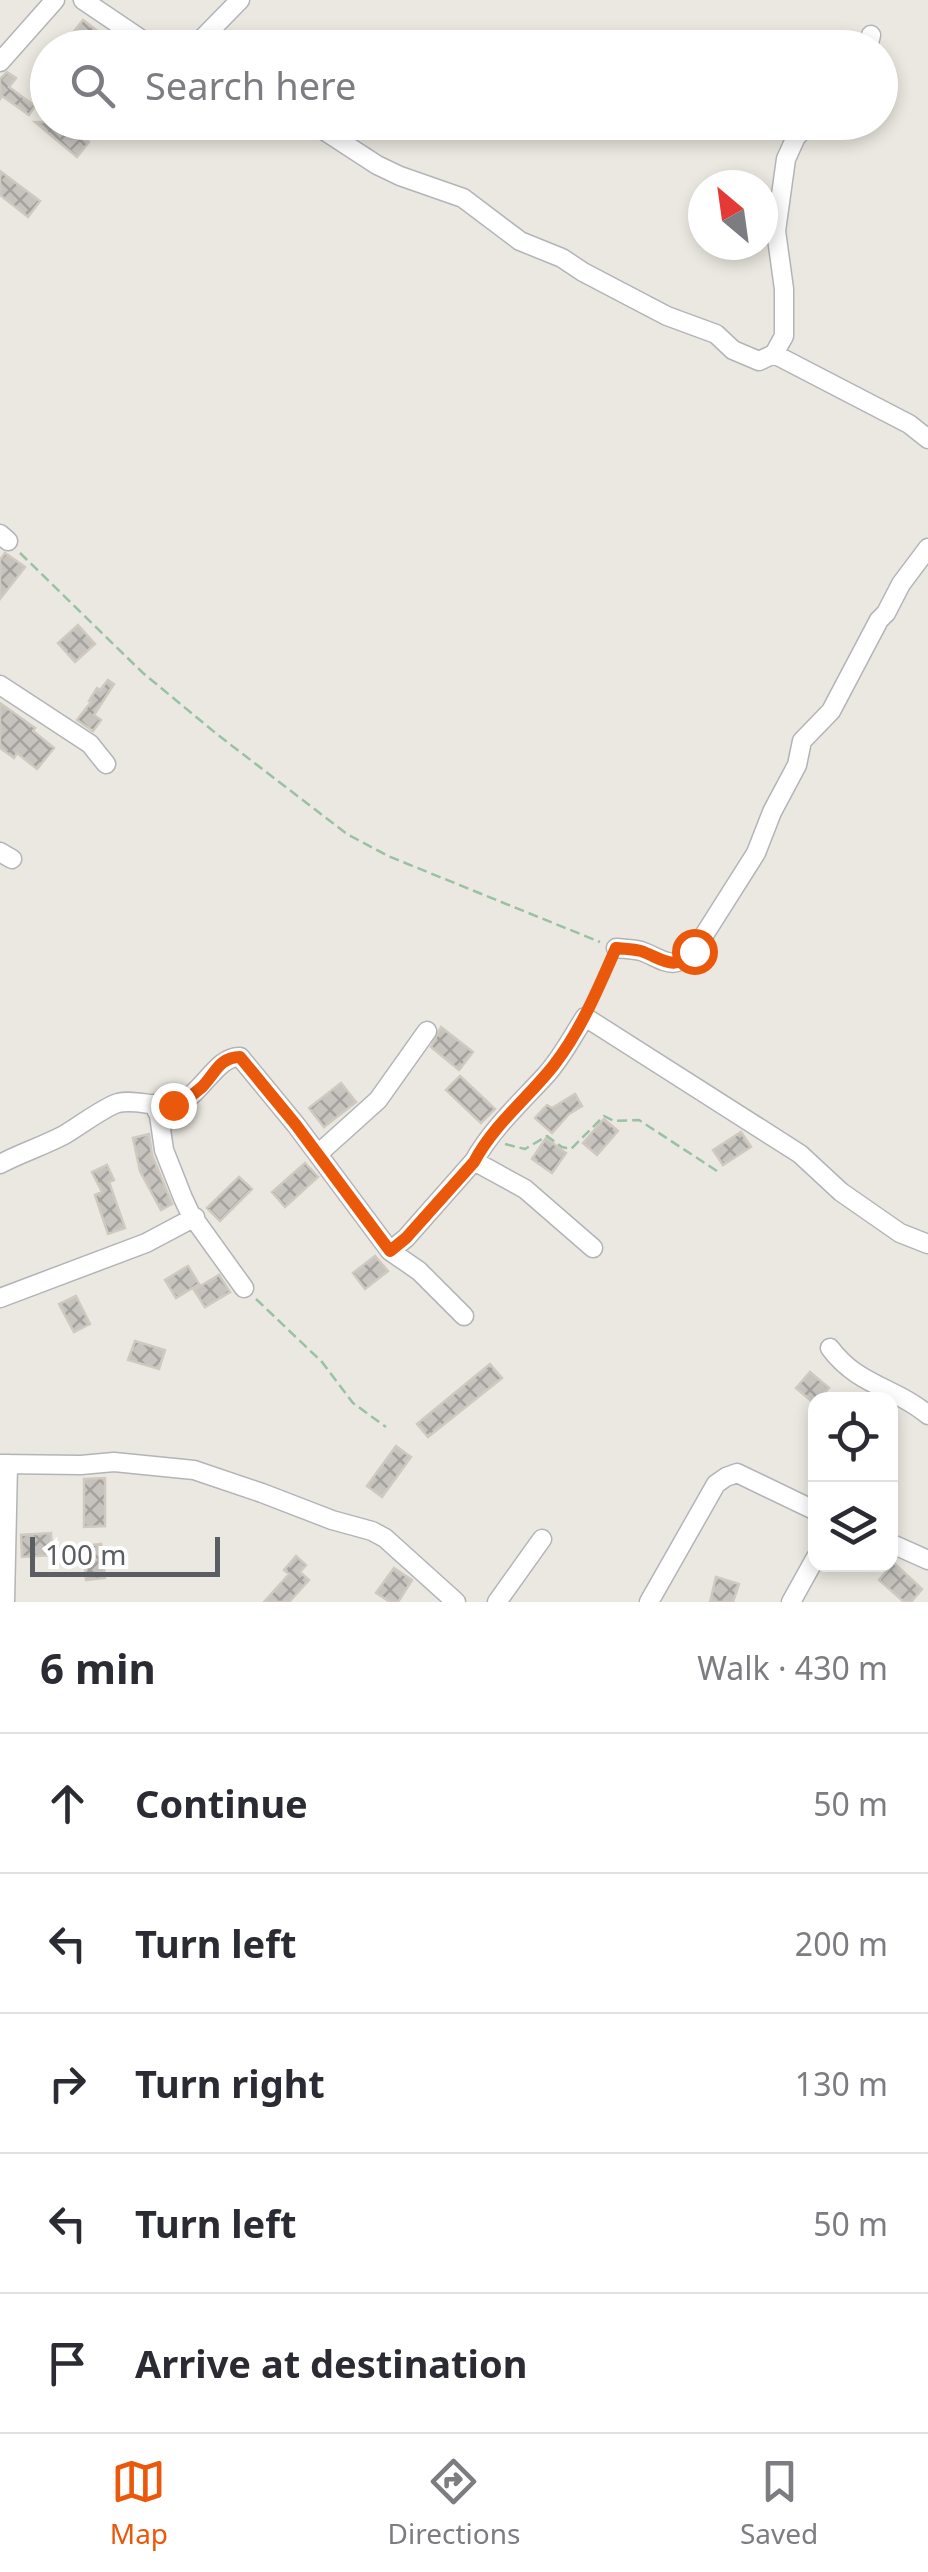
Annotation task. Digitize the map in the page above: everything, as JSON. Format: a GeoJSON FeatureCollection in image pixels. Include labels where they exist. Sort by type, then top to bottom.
{"type":"FeatureCollection","features":[{"type":"Feature","properties":{"kind":"street"},"geometry":{"type":"LineString","coordinates":[[0,62],[55,0]]}},
{"type":"Feature","properties":{"kind":"street"},"geometry":{"type":"LineString","coordinates":[[83,0],[127,30]]}},
{"type":"Feature","properties":{"kind":"street"},"geometry":{"type":"LineString","coordinates":[[211,30],[240,0]]}},
{"type":"Feature","properties":{"kind":"street"},"geometry":{"type":"LineString","coordinates":[[340,140],[388,170],[463,198],[520,241],[562,258],[667,316],[716,334],[733,350],[759,361],[774,354],[784,336],[784,289],[776,232],[786,159],[795,140]]}},
{"type":"Feature","properties":{"kind":"street"},"geometry":{"type":"LineString","coordinates":[[774,354],[908,424],[928,439]]}},
{"type":"Feature","properties":{"kind":"street"},"geometry":{"type":"LineString","coordinates":[[616,948],[637,950],[674,964],[694,951],[756,853],[797,765],[802,742],[832,711],[879,620],[928,548]]}},
{"type":"Feature","properties":{"kind":"street"},"geometry":{"type":"LineString","coordinates":[[0,685],[90,744],[106,764]]}},
{"type":"Feature","properties":{"kind":"street"},"geometry":{"type":"LineString","coordinates":[[390,1251],[474,1162],[556,1062],[585,1017],[800,1154],[841,1192],[900,1234],[928,1244]]}},
{"type":"Feature","properties":{"kind":"street"},"geometry":{"type":"LineString","coordinates":[[318,1154],[378,1100],[426,1031]]}},
{"type":"Feature","properties":{"kind":"street"},"geometry":{"type":"LineString","coordinates":[[0,1164],[63,1136],[118,1103],[173,1105],[184,1101],[204,1086],[224,1060],[240,1057],[390,1251],[419,1271],[464,1316]]}},
{"type":"Feature","properties":{"kind":"street"},"geometry":{"type":"LineString","coordinates":[[153,1104],[177,1187],[190,1213],[244,1288]]}},
{"type":"Feature","properties":{"kind":"street"},"geometry":{"type":"LineString","coordinates":[[474,1162],[525,1189],[593,1248]]}},
{"type":"Feature","properties":{"kind":"street"},"geometry":{"type":"LineString","coordinates":[[0,1298],[146,1243],[195,1217]]}},
{"type":"Feature","properties":{"kind":"street"},"geometry":{"type":"LineString","coordinates":[[830,1348],[851,1372],[928,1414]]}},
{"type":"Feature","properties":{"kind":"street"},"geometry":{"type":"LineString","coordinates":[[5,1602],[4,1464],[135,1463],[194,1470],[372,1531],[385,1538],[456,1602]]}},
{"type":"Feature","properties":{"kind":"street"},"geometry":{"type":"LineString","coordinates":[[649,1602],[716,1484],[726,1476],[738,1473],[808,1508]]}},
{"type":"Feature","properties":{"kind":"street"},"geometry":{"type":"LineString","coordinates":[[497,1602],[542,1539]]}},
{"type":"Feature","properties":{"kind":"street"},"geometry":{"type":"LineString","coordinates":[[898,1547],[928,1560]]}},
{"type":"Feature","properties":{"kind":"street"},"geometry":{"type":"LineString","coordinates":[[791,1602],[808,1571]]}},
{"type":"Feature","properties":{"kind":"path"},"geometry":{"type":"LineString","coordinates":[[4,538],[144,674],[347,834],[388,856],[616,948],[585,1017]]}},
{"type":"Feature","properties":{"kind":"path"},"geometry":{"type":"LineString","coordinates":[[490,1138],[524,1149],[548,1136],[571,1149],[604,1116],[614,1121],[639,1120],[720,1173]]}},
{"type":"Feature","properties":{"kind":"path"},"geometry":{"type":"LineString","coordinates":[[244,1288],[322,1362],[353,1403],[386,1427]]}},
{"type":"Feature","properties":{"kind":"building"},"geometry":{"type":"Polygon","coordinates":[[[83,20],[96,30],[75,30],[83,20]]]}},
{"type":"Feature","properties":{"kind":"building"},"geometry":{"type":"Polygon","coordinates":[[[7,72],[16,78],[9,87],[30,102],[29,115],[2,96],[0,99],[0,79],[7,72]]]}},
{"type":"Feature","properties":{"kind":"building"},"geometry":{"type":"Polygon","coordinates":[[[57,140],[89,142],[77,157],[57,140]]]}},
{"type":"Feature","properties":{"kind":"building"},"geometry":{"type":"Polygon","coordinates":[[[0,171],[40,201],[28,217],[0,195],[0,171]]]}},
{"type":"Feature","properties":{"kind":"building"},"geometry":{"type":"Polygon","coordinates":[[[5,553],[25,567],[0,599],[0,560],[5,553]]]}},
{"type":"Feature","properties":{"kind":"building"},"geometry":{"type":"Polygon","coordinates":[[[78,625],[95,644],[75,662],[58,643],[78,625]]]}},
{"type":"Feature","properties":{"kind":"building"},"geometry":{"type":"Polygon","coordinates":[[[108,680],[114,684],[94,715],[101,720],[93,731],[77,720],[97,688],[100,690],[108,680]]]}},
{"type":"Feature","properties":{"kind":"building"},"geometry":{"type":"Polygon","coordinates":[[[0,703],[35,728],[33,731],[54,748],[37,769],[17,753],[14,758],[0,748],[0,703]]]}},
{"type":"Feature","properties":{"kind":"building"},"geometry":{"type":"Polygon","coordinates":[[[441,1027],[473,1052],[459,1070],[431,1047],[441,1027]]]}},
{"type":"Feature","properties":{"kind":"building"},"geometry":{"type":"Polygon","coordinates":[[[460,1076],[495,1109],[481,1123],[446,1090],[460,1076]]]}},
{"type":"Feature","properties":{"kind":"building"},"geometry":{"type":"Polygon","coordinates":[[[341,1083],[356,1102],[324,1127],[309,1108],[341,1083]]]}},
{"type":"Feature","properties":{"kind":"building"},"geometry":{"type":"Polygon","coordinates":[[[575,1094],[582,1106],[552,1133],[535,1118],[547,1105],[552,1108],[575,1094]]]}},
{"type":"Feature","properties":{"kind":"building"},"geometry":{"type":"Polygon","coordinates":[[[604,1119],[618,1131],[597,1155],[583,1143],[604,1119]]]}},
{"type":"Feature","properties":{"kind":"building"},"geometry":{"type":"Polygon","coordinates":[[[741,1132],[751,1147],[723,1165],[713,1150],[741,1132]]]}},
{"type":"Feature","properties":{"kind":"building"},"geometry":{"type":"Polygon","coordinates":[[[149,1134],[152,1155],[172,1204],[161,1210],[140,1171],[133,1138],[149,1134]]]}},
{"type":"Feature","properties":{"kind":"building"},"geometry":{"type":"Polygon","coordinates":[[[546,1138],[566,1153],[552,1173],[532,1159],[546,1138]]]}},
{"type":"Feature","properties":{"kind":"building"},"geometry":{"type":"Polygon","coordinates":[[[305,1163],[318,1177],[285,1207],[272,1192],[305,1163]]]}},
{"type":"Feature","properties":{"kind":"building"},"geometry":{"type":"Polygon","coordinates":[[[107,1165],[125,1228],[108,1234],[95,1195],[102,1192],[92,1172],[107,1165]]]}},
{"type":"Feature","properties":{"kind":"building"},"geometry":{"type":"Polygon","coordinates":[[[239,1177],[252,1189],[220,1221],[207,1208],[239,1177]]]}},
{"type":"Feature","properties":{"kind":"building"},"geometry":{"type":"Polygon","coordinates":[[[375,1256],[388,1271],[365,1289],[353,1273],[375,1256]]]}},
{"type":"Feature","properties":{"kind":"building"},"geometry":{"type":"Polygon","coordinates":[[[188,1266],[199,1284],[176,1298],[165,1280],[188,1266]]]}},
{"type":"Feature","properties":{"kind":"building"},"geometry":{"type":"Polygon","coordinates":[[[219,1275],[230,1292],[205,1307],[194,1290],[219,1275]]]}},
{"type":"Feature","properties":{"kind":"building"},"geometry":{"type":"Polygon","coordinates":[[[76,1296],[90,1324],[74,1332],[59,1304],[76,1296]]]}},
{"type":"Feature","properties":{"kind":"building"},"geometry":{"type":"Polygon","coordinates":[[[135,1341],[165,1350],[159,1369],[128,1360],[135,1341]]]}},
{"type":"Feature","properties":{"kind":"building"},"geometry":{"type":"Polygon","coordinates":[[[490,1364],[502,1378],[428,1437],[417,1424],[490,1364]]]}},
{"type":"Feature","properties":{"kind":"building"},"geometry":{"type":"Polygon","coordinates":[[[810,1372],[829,1388],[826,1392],[808,1392],[808,1398],[796,1388],[810,1372]]]}},
{"type":"Feature","properties":{"kind":"building"},"geometry":{"type":"Polygon","coordinates":[[[396,1446],[411,1457],[382,1497],[367,1486],[396,1446]]]}},
{"type":"Feature","properties":{"kind":"building"},"geometry":{"type":"Polygon","coordinates":[[[105,1478],[105,1526],[84,1527],[84,1479],[105,1478]]]}},
{"type":"Feature","properties":{"kind":"building"},"geometry":{"type":"Polygon","coordinates":[[[51,1533],[52,1555],[22,1557],[21,1535],[51,1533]]]}},
{"type":"Feature","properties":{"kind":"building"},"geometry":{"type":"Polygon","coordinates":[[[101,1544],[105,1578],[86,1580],[83,1546],[101,1544]]]}},
{"type":"Feature","properties":{"kind":"building"},"geometry":{"type":"Polygon","coordinates":[[[296,1556],[306,1565],[300,1572],[309,1580],[289,1602],[264,1602],[289,1574],[284,1570],[296,1556]]]}},
{"type":"Feature","properties":{"kind":"building"},"geometry":{"type":"Polygon","coordinates":[[[898,1567],[922,1589],[911,1602],[904,1602],[879,1580],[886,1572],[898,1572],[898,1567]]]}},
{"type":"Feature","properties":{"kind":"building"},"geometry":{"type":"Polygon","coordinates":[[[394,1568],[412,1580],[398,1602],[390,1602],[376,1593],[394,1568]]]}},
{"type":"Feature","properties":{"kind":"building"},"geometry":{"type":"Polygon","coordinates":[[[716,1577],[739,1584],[733,1602],[710,1602],[716,1577]]]}},
{"type":"Feature","properties":{"kind":"route"},"geometry":{"type":"LineString","coordinates":[[173,1105],[204,1086],[224,1060],[240,1057],[390,1251],[474,1162],[482,1147],[556,1062],[585,1017],[616,948],[637,950],[674,964],[694,951]]}}]}
